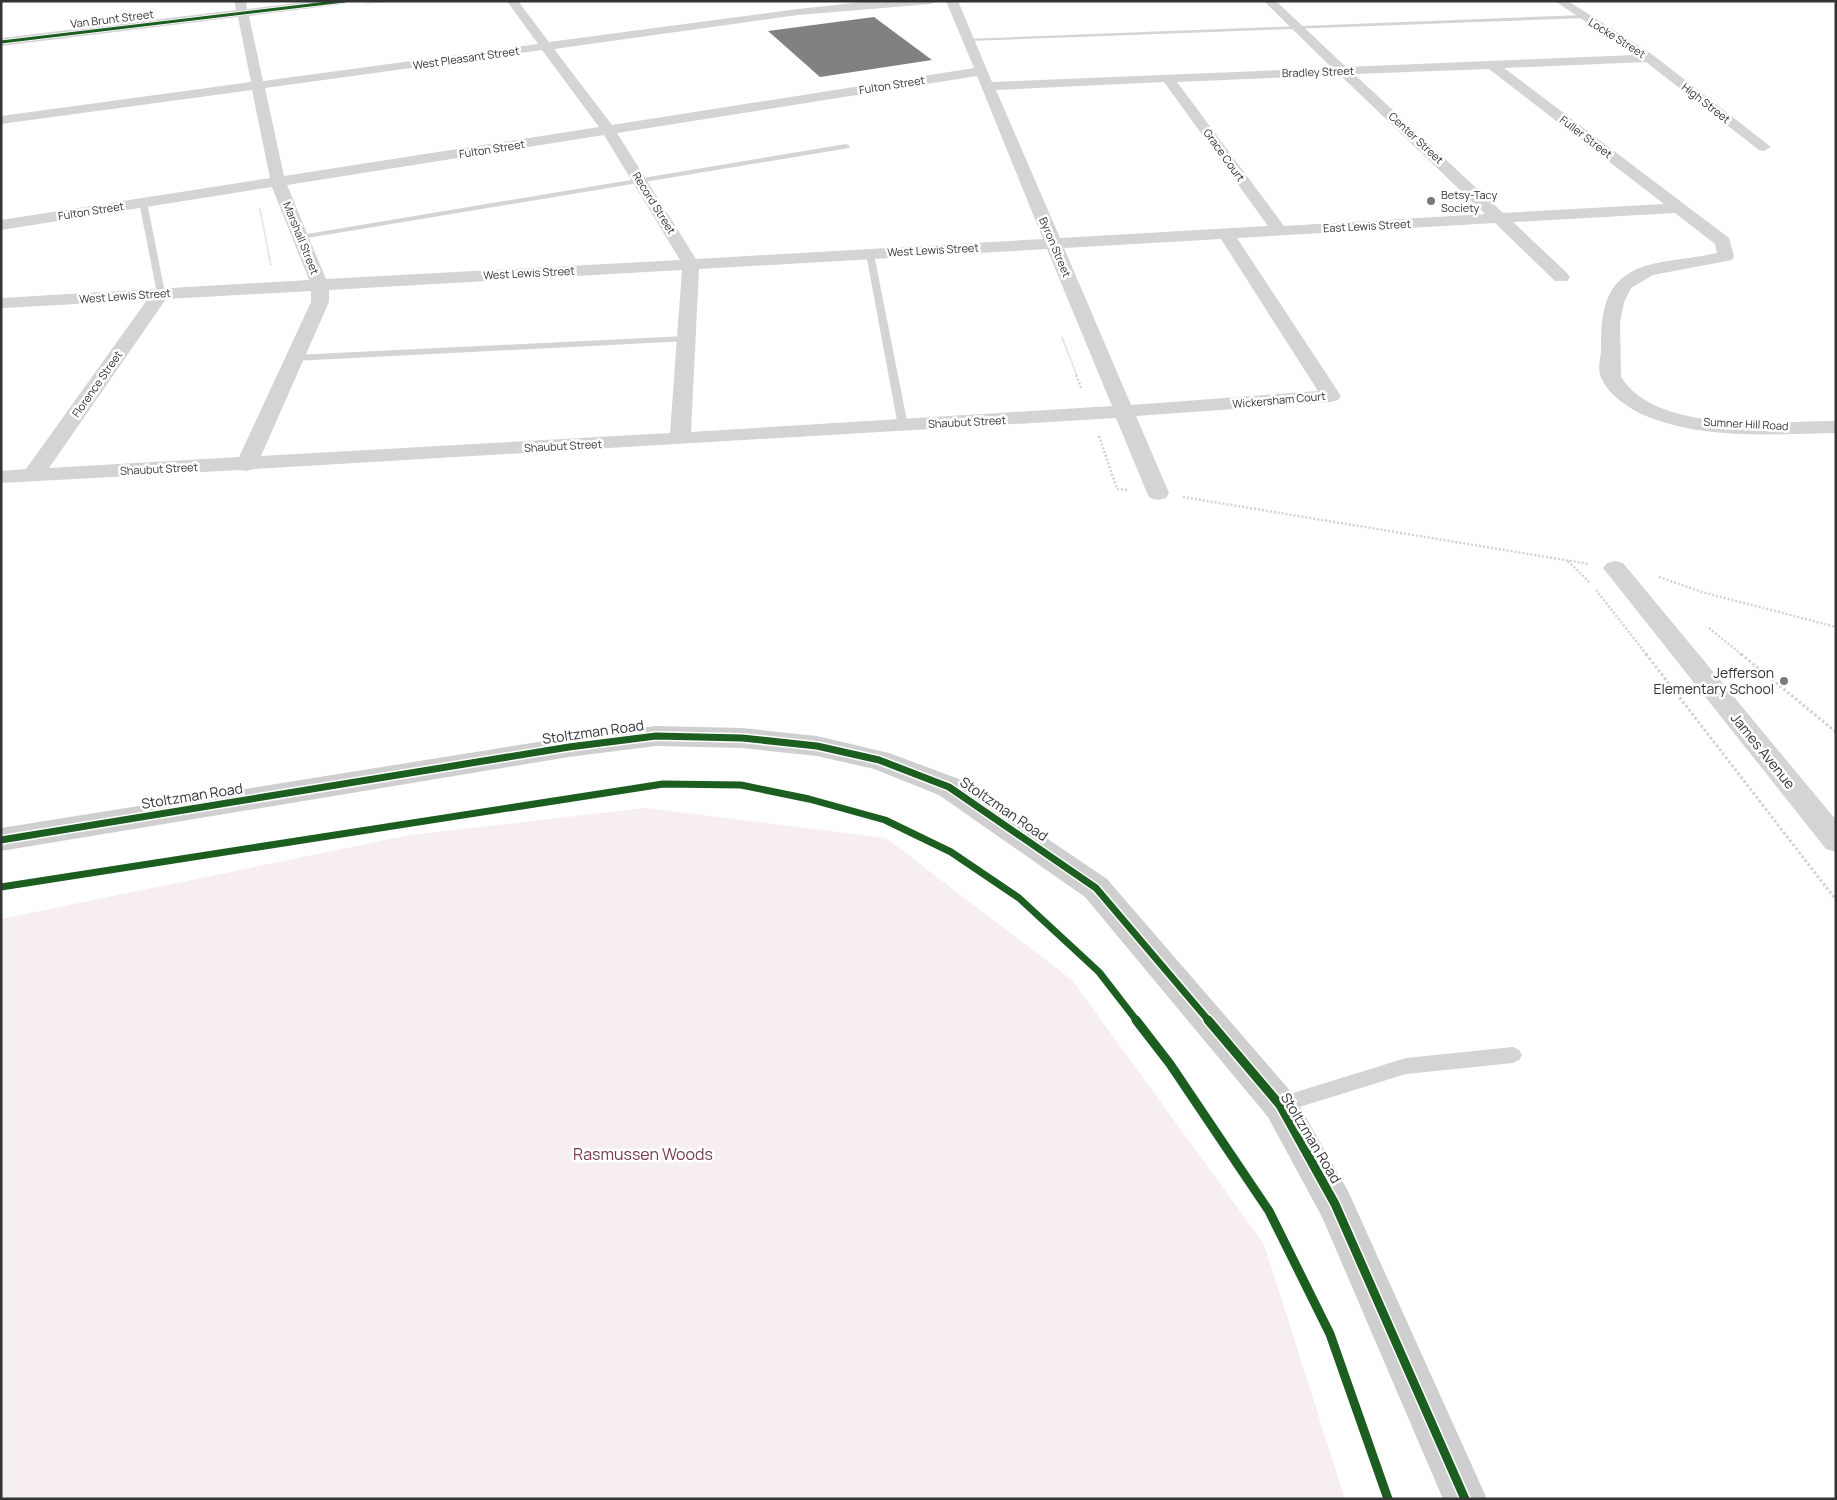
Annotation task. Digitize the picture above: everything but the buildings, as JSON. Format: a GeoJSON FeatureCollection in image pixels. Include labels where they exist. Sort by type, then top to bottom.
{"type":"FeatureCollection","features":[{"type":"Feature","properties":{"kind":"street","name":"Van Brunt Street"},"geometry":{"type":"LineString","coordinates":[[1,42],[241,7],[344,1]]}},
{"type":"Feature","properties":{"kind":"street","name":"Record Street"},"geometry":{"type":"LineString","coordinates":[[512,1],[609,131],[691,264]]}},
{"type":"Feature","properties":{"kind":"street"},"geometry":{"type":"LineString","coordinates":[[785,1],[798,12]]}},
{"type":"Feature","properties":{"kind":"street","name":"West Pleasant Street"},"geometry":{"type":"LineString","coordinates":[[1,120],[798,12],[931,1]]}},
{"type":"Feature","properties":{"kind":"street","name":"Byron Street"},"geometry":{"type":"LineString","coordinates":[[952,1],[1158,493]]}},
{"type":"Feature","properties":{"kind":"street","name":"Center Street"},"geometry":{"type":"LineString","coordinates":[[1269,1],[1501,218],[1508,227],[1561,277]]}},
{"type":"Feature","properties":{"kind":"street","name":"Locke Street"},"geometry":{"type":"LineString","coordinates":[[1560,1],[1649,58]]}},
{"type":"Feature","properties":{"kind":"street","name":"Marshall Street"},"geometry":{"type":"LineString","coordinates":[[241,7],[278,182],[320,285],[320,302],[246,465]]}},
{"type":"Feature","properties":{"kind":"street","name":"Bradley Street"},"geometry":{"type":"LineString","coordinates":[[985,78],[1168,79],[1649,58]]}},
{"type":"Feature","properties":{"kind":"street","name":"High Street"},"geometry":{"type":"LineString","coordinates":[[1649,58],[1764,148]]}},
{"type":"Feature","properties":{"kind":"street","name":"Fuller Street"},"geometry":{"type":"LineString","coordinates":[[1492,65],[1681,208]]}},
{"type":"Feature","properties":{"kind":"street","name":"Fulton Street"},"geometry":{"type":"LineString","coordinates":[[1,225],[609,131],[985,78]]}},
{"type":"Feature","properties":{"kind":"street","name":"Grace Court"},"geometry":{"type":"LineString","coordinates":[[1168,79],[1280,231]]}},
{"type":"Feature","properties":{"kind":"street","name":"East Lewis Street"},"geometry":{"type":"LineString","coordinates":[[1054,244],[1681,208]]}},
{"type":"Feature","properties":{"kind":"street","name":"Sumner Hill Road"},"geometry":{"type":"LineString","coordinates":[[1681,208],[1723,242],[1726,256],[1694,264],[1656,270],[1634,277],[1623,286],[1611,316],[1610,338],[1610,375],[1622,392],[1659,414],[1686,420],[1750,426],[1836,427]]}},
{"type":"Feature","properties":{"kind":"street","name":"Wickersham Court"},"geometry":{"type":"LineString","coordinates":[[1124,412],[1331,396],[1226,234]]}},
{"type":"Feature","properties":{"kind":"street","name":"West Lewis Street"},"geometry":{"type":"LineString","coordinates":[[3,303],[1054,244]]}},
{"type":"Feature","properties":{"kind":"street"},"geometry":{"type":"LineString","coordinates":[[680,439],[691,264]]}},
{"type":"Feature","properties":{"kind":"street","name":"Florence Street"},"geometry":{"type":"LineString","coordinates":[[33,475],[161,294]]}},
{"type":"Feature","properties":{"kind":"street","name":"Shaubut Street"},"geometry":{"type":"LineString","coordinates":[[1,477],[246,465],[1124,412]]}},
{"type":"Feature","properties":{"kind":"street","name":"James Avenue"},"geometry":{"type":"LineString","coordinates":[[1615,568],[1836,841]]}},
{"type":"Feature","properties":{"kind":"street","name":"Stoltzman Road"},"geometry":{"type":"LineString","coordinates":[[1,840],[569,747],[656,736],[742,738],[817,746],[879,760],[950,786],[1096,888],[1280,1106],[1335,1204],[1465,1499]]}},
{"type":"Feature","properties":{"kind":"lane"},"geometry":{"type":"LineString","coordinates":[[968,39],[1584,17]]}},
{"type":"Feature","properties":{"kind":"lane"},"geometry":{"type":"LineString","coordinates":[[301,237],[846,146]]}},
{"type":"Feature","properties":{"kind":"lane"},"geometry":{"type":"LineString","coordinates":[[143,202],[161,294]]}},
{"type":"Feature","properties":{"kind":"lane"},"geometry":{"type":"LineString","coordinates":[[870,254],[903,426]]}},
{"type":"Feature","properties":{"kind":"lane"},"geometry":{"type":"LineString","coordinates":[[294,358],[686,339]]}},
{"type":"Feature","properties":{"kind":"lane"},"geometry":{"type":"LineString","coordinates":[[1280,1106],[1406,1066],[1513,1055]]}},
{"type":"Feature","properties":{"kind":"path"},"geometry":{"type":"LineString","coordinates":[[1158,493],[1657,576],[1702,592],[1836,628]]}},
{"type":"Feature","properties":{"kind":"path"},"geometry":{"type":"LineString","coordinates":[[1567,560],[1582,573],[1836,900]]}},
{"type":"Feature","properties":{"kind":"path"},"geometry":{"type":"LineString","coordinates":[[1709,628],[1836,732]]}},
{"type":"Feature","properties":{"kind":"green space","name":"Rasmussen Woods"},"geometry":{"type":"Polygon","coordinates":[[[646,808],[886,838],[1072,980],[1264,1244],[1345,1499],[1,1499],[1,919],[410,835],[646,808]]]}},
{"type":"Feature","properties":{"kind":"cycle path"},"geometry":{"type":"LineString","coordinates":[[1,42],[344,1]]}},
{"type":"Feature","properties":{"kind":"cycle path"},"geometry":{"type":"LineString","coordinates":[[1,840],[569,747],[656,736],[742,738],[817,746],[879,760],[949,787],[1096,888],[1280,1105],[1335,1204],[1465,1499]]}},
{"type":"Feature","properties":{"kind":"cycle path"},"geometry":{"type":"LineString","coordinates":[[1,887],[663,784],[741,785],[809,799],[885,820],[951,852],[1019,898],[1099,972],[1170,1064],[1269,1211],[1330,1334],[1388,1499]]}},
{"type":"Feature","properties":{"kind":"place","name":"Betsy-Tacy Society"},"geometry":{"type":"Point","coordinates":[1431,201]}},
{"type":"Feature","properties":{"kind":"place","name":"Jefferson Elementary School"},"geometry":{"type":"Point","coordinates":[1784,681]}}]}
